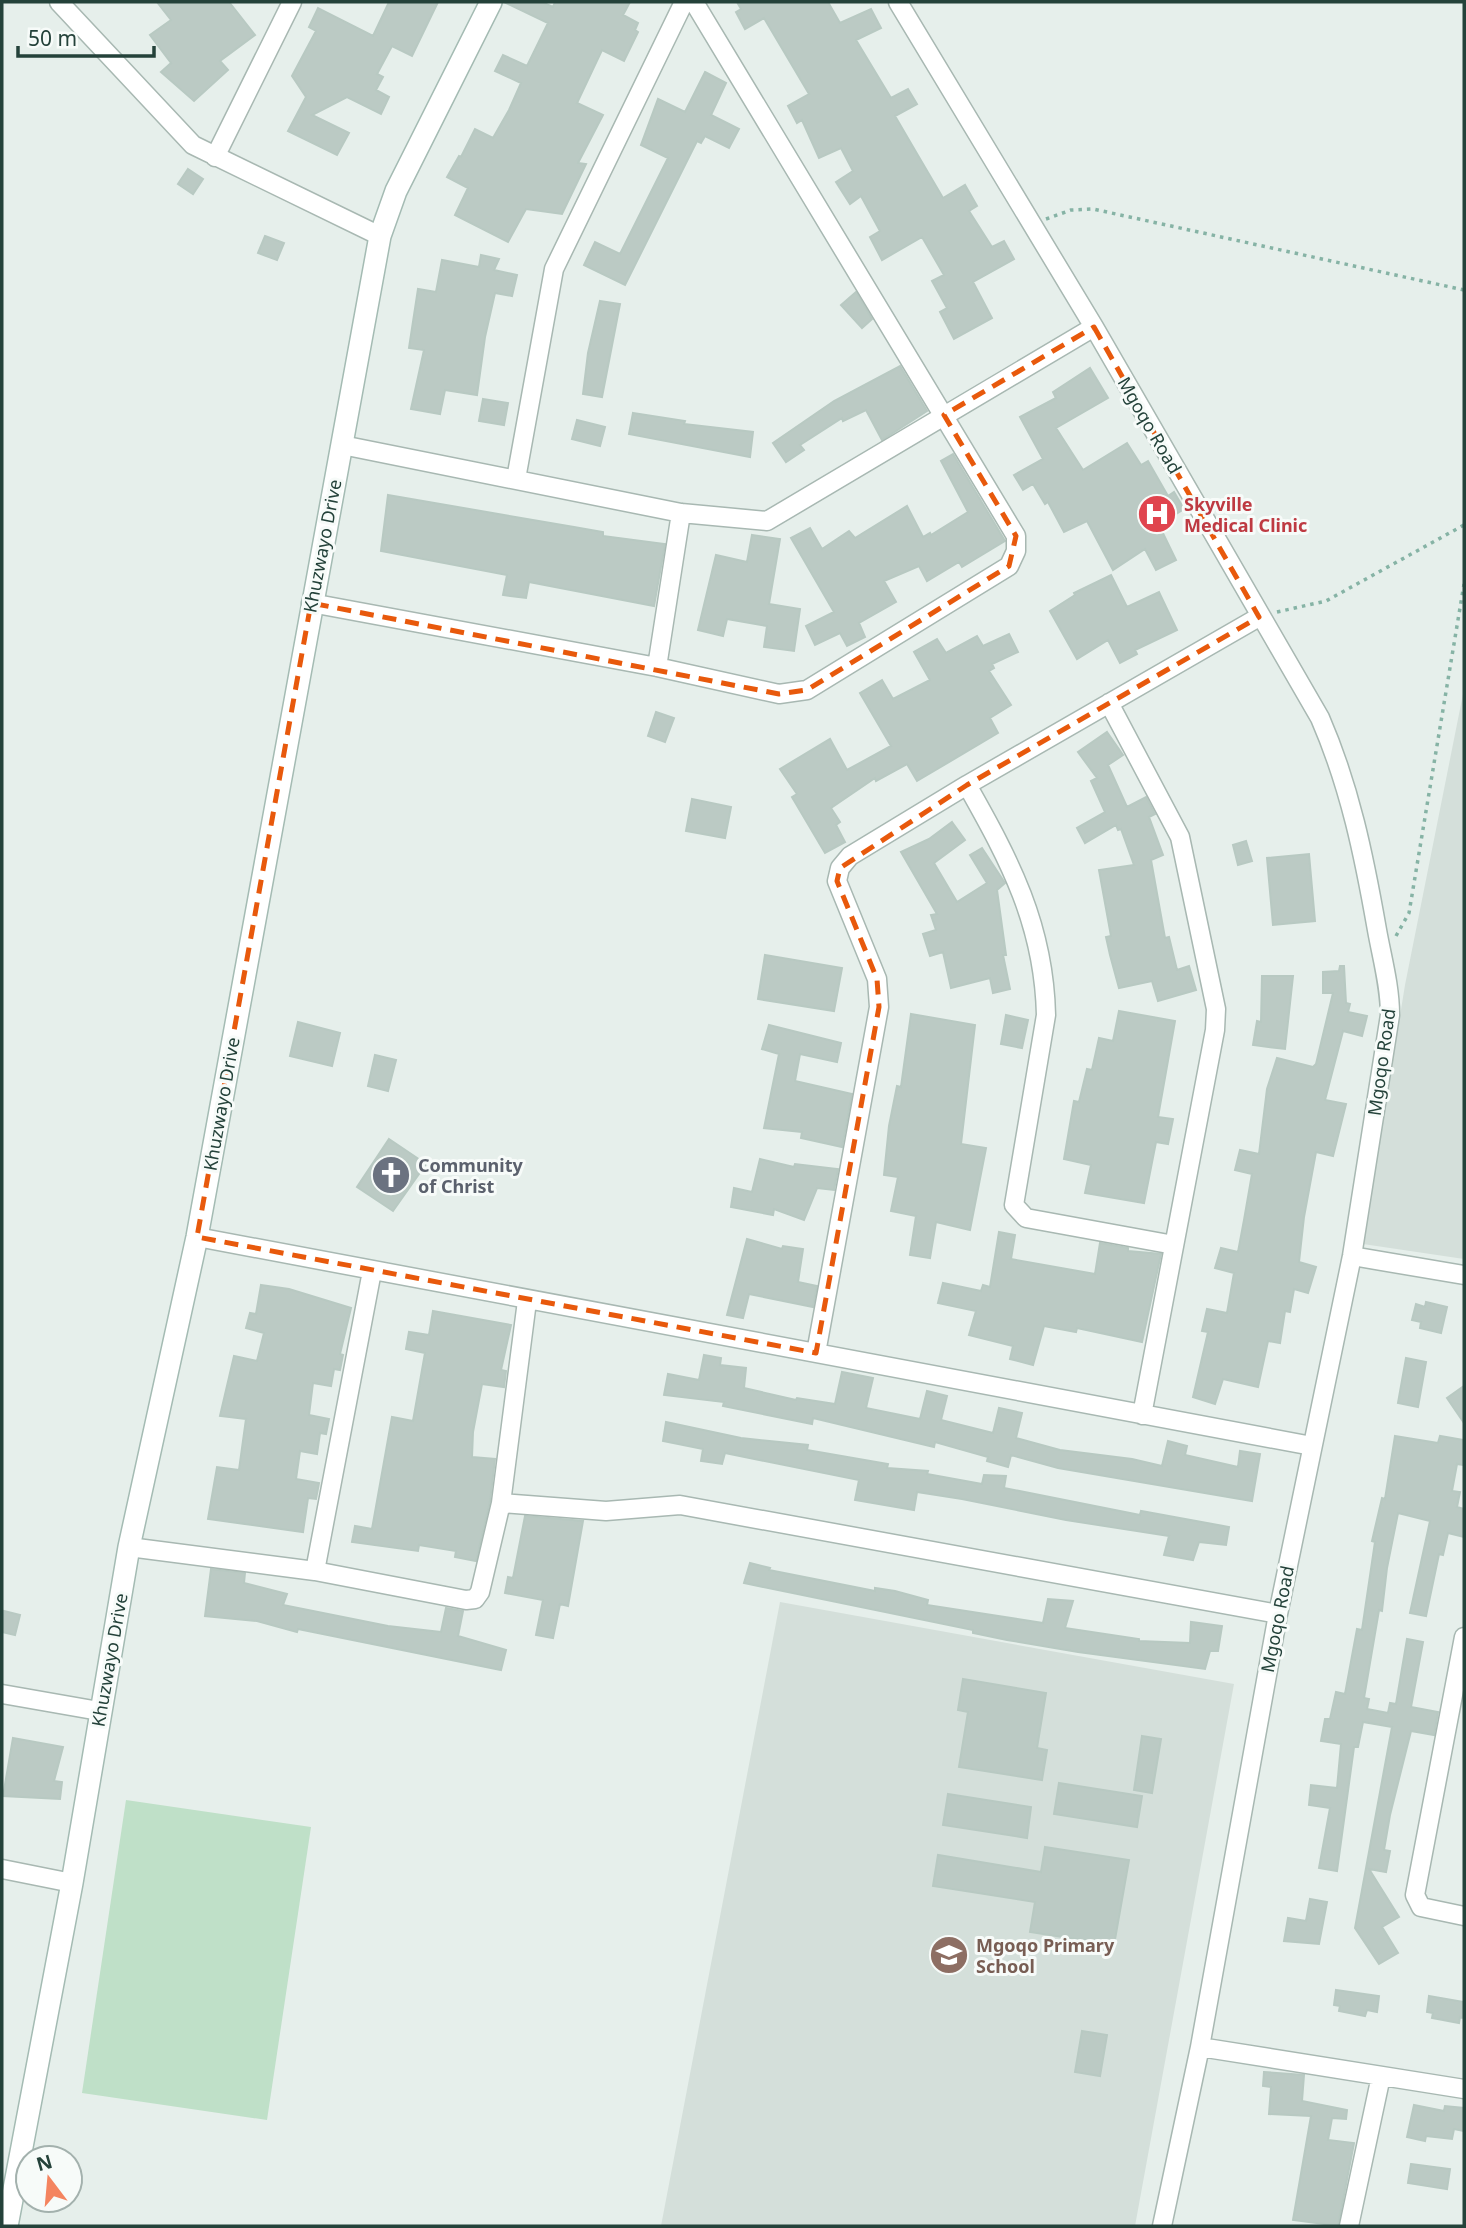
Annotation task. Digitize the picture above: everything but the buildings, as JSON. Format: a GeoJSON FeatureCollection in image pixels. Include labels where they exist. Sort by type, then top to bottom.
{"type":"FeatureCollection","features":[{"type":"Feature","properties":{"kind":"street"},"geometry":{"type":"LineString","coordinates":[[59,2],[176,130],[193,145],[380,236]]}},
{"type":"Feature","properties":{"kind":"street","name":"Khuzwayo Drive"},"geometry":{"type":"LineString","coordinates":[[7,2226],[72,1883],[99,1711],[130,1547],[197,1237],[380,236],[396,191],[491,2]]}},
{"type":"Feature","properties":{"kind":"street"},"geometry":{"type":"LineString","coordinates":[[516,479],[554,269],[684,2]]}},
{"type":"Feature","properties":{"kind":"street"},"geometry":{"type":"LineString","coordinates":[[311,603],[657,667],[779,694],[807,690],[1009,566],[1016,551],[1016,536],[694,2]]}},
{"type":"Feature","properties":{"kind":"street","name":"Mgoqo Road"},"geometry":{"type":"LineString","coordinates":[[898,2],[1094,327],[1259,617],[1320,718],[1347,787],[1363,848],[1390,1014],[1352,1256],[1278,1614],[1200,2047],[1161,2226]]}},
{"type":"Feature","properties":{"kind":"street"},"geometry":{"type":"LineString","coordinates":[[215,157],[289,4]]}},
{"type":"Feature","properties":{"kind":"street"},"geometry":{"type":"LineString","coordinates":[[342,445],[681,513],[767,521],[1094,327]]}},
{"type":"Feature","properties":{"kind":"street"},"geometry":{"type":"LineString","coordinates":[[657,667],[681,513]]}},
{"type":"Feature","properties":{"kind":"street"},"geometry":{"type":"LineString","coordinates":[[816,1353],[879,1007],[877,979],[837,881],[840,868],[850,856],[967,785],[1259,617]]}},
{"type":"Feature","properties":{"kind":"street"},"geometry":{"type":"LineString","coordinates":[[1109,703],[1180,837],[1216,1009],[1215,1030],[1142,1415]]}},
{"type":"Feature","properties":{"kind":"street"},"geometry":{"type":"LineString","coordinates":[[967,785],[1017,877],[1031,916],[1045,992],[1046,1015],[1014,1205],[1026,1218],[1174,1245]]}},
{"type":"Feature","properties":{"kind":"street"},"geometry":{"type":"LineString","coordinates":[[197,1237],[527,1301],[1312,1446]]}},
{"type":"Feature","properties":{"kind":"street"},"geometry":{"type":"LineString","coordinates":[[1352,1256],[1464,1276]]}},
{"type":"Feature","properties":{"kind":"street"},"geometry":{"type":"LineString","coordinates":[[315,1571],[372,1271]]}},
{"type":"Feature","properties":{"kind":"street"},"geometry":{"type":"LineString","coordinates":[[130,1547],[315,1571],[471,1600],[480,1592],[501,1503],[527,1301]]}},
{"type":"Feature","properties":{"kind":"street"},"geometry":{"type":"LineString","coordinates":[[501,1503],[607,1511],[680,1505],[1278,1614]]}},
{"type":"Feature","properties":{"kind":"street"},"geometry":{"type":"LineString","coordinates":[[1464,1637],[1415,1895],[1421,1907],[1464,1916]]}},
{"type":"Feature","properties":{"kind":"street"},"geometry":{"type":"LineString","coordinates":[[2,1694],[99,1711]]}},
{"type":"Feature","properties":{"kind":"street"},"geometry":{"type":"LineString","coordinates":[[2,1869],[72,1883]]}},
{"type":"Feature","properties":{"kind":"street"},"geometry":{"type":"LineString","coordinates":[[1200,2047],[1464,2089]]}},
{"type":"Feature","properties":{"kind":"street"},"geometry":{"type":"LineString","coordinates":[[1354,2225],[1381,2076]]}},
{"type":"Feature","properties":{"kind":"path"},"geometry":{"type":"LineString","coordinates":[[1032,224],[1070,210],[1093,209],[1464,290]]}},
{"type":"Feature","properties":{"kind":"path"},"geometry":{"type":"LineString","coordinates":[[1259,617],[1326,601],[1464,525]]}},
{"type":"Feature","properties":{"kind":"path"},"geometry":{"type":"LineString","coordinates":[[1382,959],[1409,913],[1464,584]]}},
{"type":"Feature","properties":{"kind":"highlighted area"},"geometry":{"type":"Polygon","coordinates":[[[1094,327],[1259,617],[967,785],[840,868],[837,881],[877,979],[879,1007],[816,1353],[197,1237],[311,603],[779,694],[807,690],[1009,566],[1016,536],[944,415],[1094,327]]]}},
{"type":"Feature","properties":{"kind":"shaded area"},"geometry":{"type":"Polygon","coordinates":[[[1464,689],[1464,1259],[1363,1244],[1405,985],[1464,689]]]}},
{"type":"Feature","properties":{"kind":"shaded area","name":"Mgoqo Primary School"},"geometry":{"type":"Polygon","coordinates":[[[780,1602],[1234,1684],[1135,2226],[661,2226],[780,1602]]]}},
{"type":"Feature","properties":{"kind":"green space"},"geometry":{"type":"Polygon","coordinates":[[[126,1800],[311,1827],[267,2120],[82,2093],[126,1800]]]}},
{"type":"Feature","properties":{"kind":"place","name":"Skyville Medical Clinic"},"geometry":{"type":"Point","coordinates":[1157,514]}},
{"type":"Feature","properties":{"kind":"place","name":"Community of Christ"},"geometry":{"type":"Point","coordinates":[391,1175]}},
{"type":"Feature","properties":{"kind":"place","name":"Mgoqo Primary School"},"geometry":{"type":"Point","coordinates":[949,1955]}}]}
